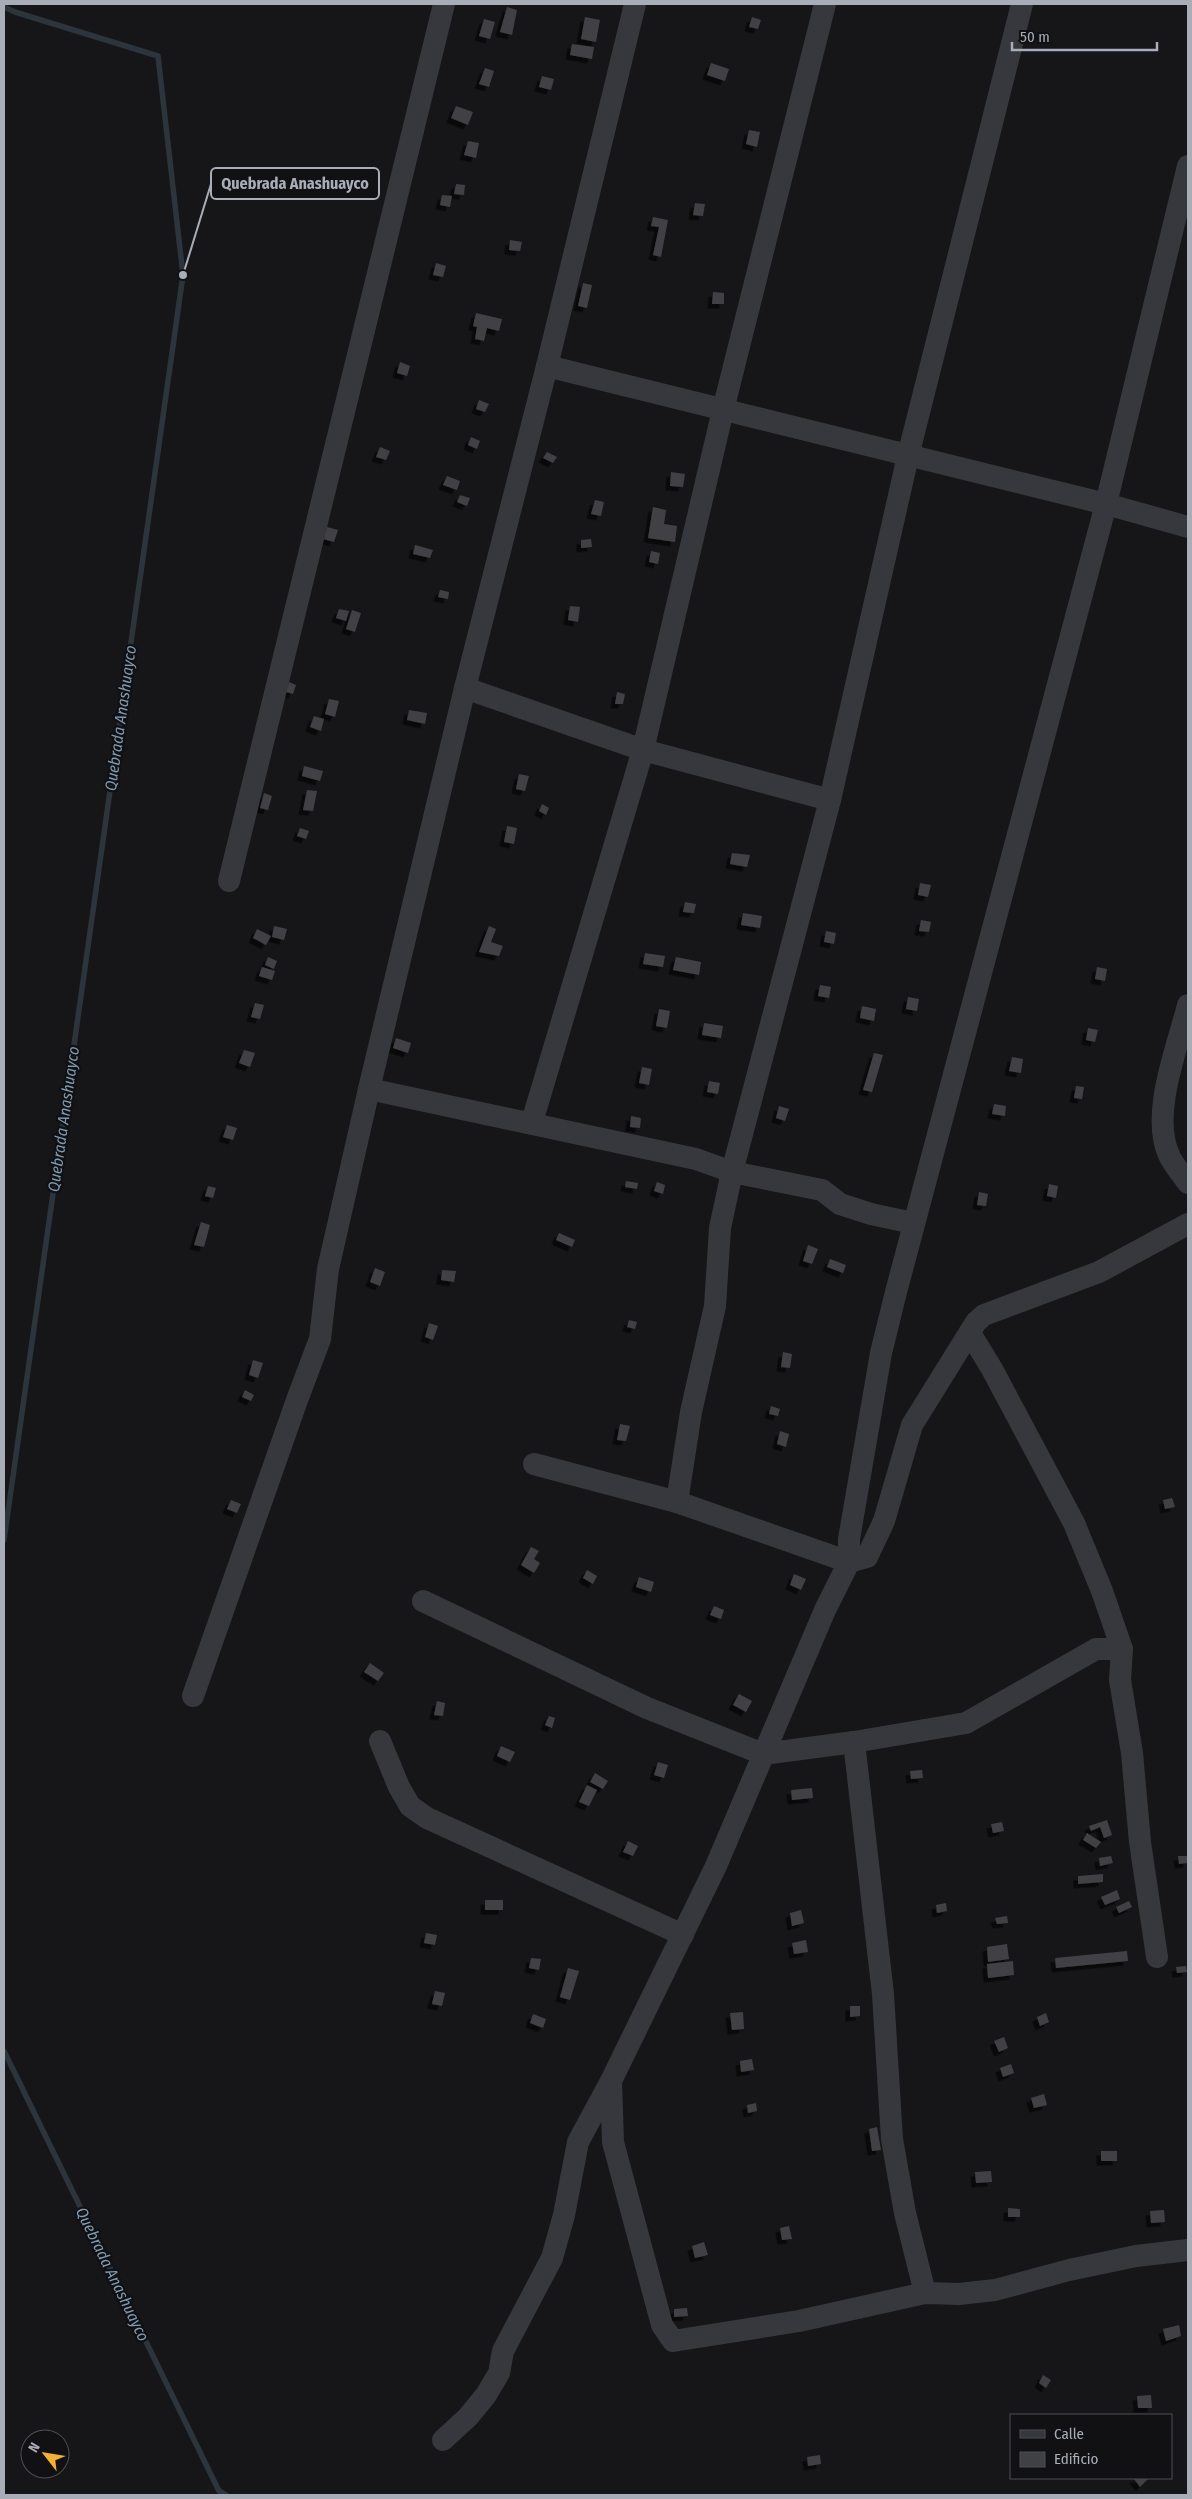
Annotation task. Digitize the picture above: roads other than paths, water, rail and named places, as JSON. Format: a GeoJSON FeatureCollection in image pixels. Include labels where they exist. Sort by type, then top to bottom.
{"type":"FeatureCollection","features":[{"type":"Feature","properties":{"kind":"street"},"geometry":{"type":"LineString","coordinates":[[229,880],[444,4]]}},
{"type":"Feature","properties":{"kind":"street"},"geometry":{"type":"LineString","coordinates":[[193,1696],[320,1339],[328,1270],[369,1089],[465,688],[547,366],[635,4]]}},
{"type":"Feature","properties":{"kind":"street"},"geometry":{"type":"LineString","coordinates":[[532,1122],[643,750],[723,410],[825,4]]}},
{"type":"Feature","properties":{"kind":"street"},"geometry":{"type":"LineString","coordinates":[[677,1502],[690,1412],[715,1306],[720,1228],[732,1172],[830,800],[908,456],[1022,4]]}},
{"type":"Feature","properties":{"kind":"street"},"geometry":{"type":"LineString","coordinates":[[442,2440],[468,2417],[486,2395],[499,2373],[503,2351],[552,2258],[564,2215],[578,2142],[611,2081],[716,1866],[825,1610],[849,1562],[850,1539],[881,1353],[1106,504],[1188,166]]}},
{"type":"Feature","properties":{"kind":"street"},"geometry":{"type":"LineString","coordinates":[[547,366],[1106,504],[1188,527]]}},
{"type":"Feature","properties":{"kind":"street"},"geometry":{"type":"LineString","coordinates":[[465,688],[643,750],[830,800]]}},
{"type":"Feature","properties":{"kind":"street"},"geometry":{"type":"LineString","coordinates":[[1188,1005],[1165,1096],[1162,1125],[1169,1154],[1188,1183]]}},
{"type":"Feature","properties":{"kind":"street"},"geometry":{"type":"LineString","coordinates":[[369,1089],[696,1158],[732,1172],[822,1190],[840,1204],[871,1214],[914,1223]]}},
{"type":"Feature","properties":{"kind":"street"},"geometry":{"type":"LineString","coordinates":[[534,1464],[677,1502],[849,1562],[867,1557],[884,1521],[912,1425],[976,1322],[984,1315],[1099,1272],[1188,1224]]}},
{"type":"Feature","properties":{"kind":"street"},"geometry":{"type":"LineString","coordinates":[[970,1333],[1006,1394],[1074,1523],[1102,1591],[1122,1649],[1120,1680],[1132,1753],[1140,1842],[1157,1957]]}},
{"type":"Feature","properties":{"kind":"street"},"geometry":{"type":"LineString","coordinates":[[423,1601],[647,1708],[763,1754],[854,1742],[966,1723],[1096,1649],[1122,1649]]}},
{"type":"Feature","properties":{"kind":"street"},"geometry":{"type":"LineString","coordinates":[[380,1741],[399,1788],[410,1806],[427,1818],[683,1935]]}},
{"type":"Feature","properties":{"kind":"street"},"geometry":{"type":"LineString","coordinates":[[854,1742],[883,1994],[892,2139],[905,2213],[926,2293]]}},
{"type":"Feature","properties":{"kind":"street"},"geometry":{"type":"LineString","coordinates":[[611,2081],[613,2142],[662,2325],[673,2341],[799,2321],[926,2293],[959,2294],[995,2290],[1069,2270],[1136,2256],[1188,2250]]}},
{"type":"Feature","properties":{"kind":"waterway","name":"Quebrada Anashuayco"},"geometry":{"type":"LineString","coordinates":[[4,7],[158,56],[183,275],[4,1540]]}},
{"type":"Feature","properties":{"kind":"waterway","name":"Quebrada Anashuayco"},"geometry":{"type":"LineString","coordinates":[[4,2051],[219,2491],[226,2495]]}},
{"type":"Feature","properties":{"kind":"place","name":"Quebrada Anashuayco"},"geometry":{"type":"Point","coordinates":[183,275]}}]}
